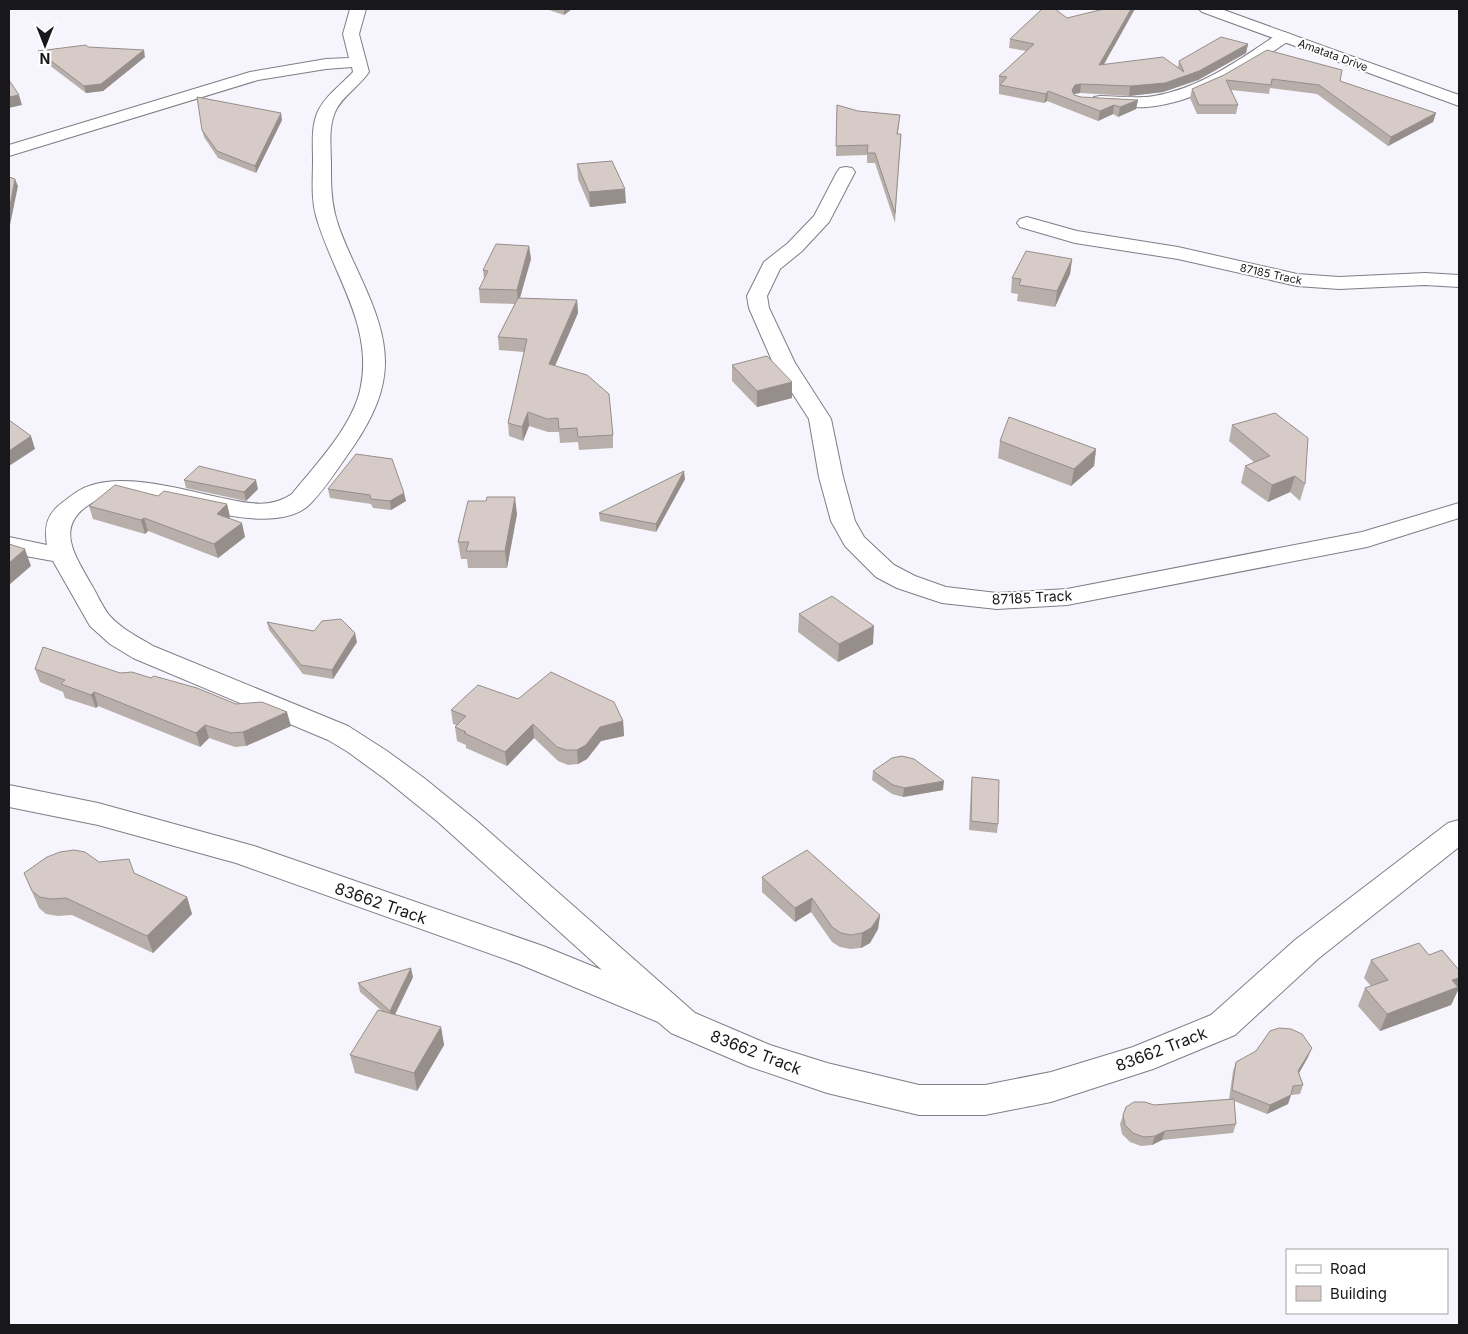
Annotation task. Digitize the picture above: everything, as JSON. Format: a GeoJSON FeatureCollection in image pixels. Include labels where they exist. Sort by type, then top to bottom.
{"type":"FeatureCollection","features":[{"type":"Feature","properties":{"kind":"street"},"geometry":{"type":"LineString","coordinates":[[358,9],[352,34],[361,72],[331,104],[321,130],[322,190],[326,215],[337,249],[369,322],[374,346],[375,370],[372,389],[364,409],[349,434],[301,499],[291,507],[266,513],[142,488],[112,488],[96,491],[80,500],[65,512],[60,520],[57,530],[62,555],[99,620],[120,638],[143,652],[338,733],[368,751],[431,798],[505,862],[670,1012]]}},
{"type":"Feature","properties":{"kind":"street","name":"Amatata Drive"},"geometry":{"type":"LineString","coordinates":[[1207,9],[1459,101]]}},
{"type":"Feature","properties":{"kind":"street"},"geometry":{"type":"LineString","coordinates":[[1080,100],[1135,102],[1153,101],[1179,95],[1213,82],[1284,37]]}},
{"type":"Feature","properties":{"kind":"street"},"geometry":{"type":"LineString","coordinates":[[9,151],[256,75],[326,64],[359,62]]}},
{"type":"Feature","properties":{"kind":"street","name":"87185 Track"},"geometry":{"type":"LineString","coordinates":[[846,172],[822,218],[795,246],[771,266],[757,296],[759,308],[784,363],[820,419],[831,477],[844,521],[854,541],[885,571],[906,582],[942,595],[997,601],[1067,597],[1368,539],[1459,510]]}},
{"type":"Feature","properties":{"kind":"street","name":"87185 Track"},"geometry":{"type":"LineString","coordinates":[[1027,223],[1075,236],[1178,253],[1297,280],[1339,283],[1459,280]]}},
{"type":"Feature","properties":{"kind":"street"},"geometry":{"type":"LineString","coordinates":[[9,545],[62,555]]}},
{"type":"Feature","properties":{"kind":"street","name":"83662 Track"},"geometry":{"type":"LineString","coordinates":[[9,796],[98,814],[243,854],[532,955],[670,1012],[683,1023],[760,1056],[827,1078],[918,1100],[985,1100],[1051,1087],[1142,1059],[1223,1025],[1307,949],[1459,831]]}},
{"type":"Feature","properties":{"kind":"building"},"geometry":{"type":"Polygon","coordinates":[[[1042,9],[1055,9],[1067,18],[1104,9],[1131,9],[1099,65],[1163,57],[1184,72],[1179,61],[1221,37],[1248,44],[1199,71],[1165,83],[1130,86],[1075,85],[1072,90],[1074,95],[1081,97],[1138,100],[1120,107],[1114,105],[1100,111],[1048,91],[1046,94],[1000,85],[1007,77],[999,76],[1034,44],[1010,39],[1042,9]]]}},
{"type":"Feature","properties":{"kind":"building"},"geometry":{"type":"Polygon","coordinates":[[[86,45],[88,47],[144,50],[101,84],[84,86],[38,51],[86,45]]]}},
{"type":"Feature","properties":{"kind":"building"},"geometry":{"type":"Polygon","coordinates":[[[1267,50],[1342,70],[1340,81],[1436,113],[1391,137],[1319,85],[1272,79],[1271,85],[1226,80],[1238,105],[1199,105],[1192,89],[1224,75],[1267,50]]]}},
{"type":"Feature","properties":{"kind":"building"},"geometry":{"type":"Polygon","coordinates":[[[9,80],[19,95],[9,97],[9,80]]]}},
{"type":"Feature","properties":{"kind":"building"},"geometry":{"type":"Polygon","coordinates":[[[197,97],[281,113],[255,166],[217,151],[202,130],[197,97]]]}},
{"type":"Feature","properties":{"kind":"building"},"geometry":{"type":"Polygon","coordinates":[[[837,105],[858,111],[900,115],[897,134],[901,134],[895,213],[875,153],[867,153],[868,145],[836,146],[837,105]]]}},
{"type":"Feature","properties":{"kind":"building"},"geometry":{"type":"Polygon","coordinates":[[[612,161],[625,189],[589,192],[577,164],[612,161]]]}},
{"type":"Feature","properties":{"kind":"building"},"geometry":{"type":"Polygon","coordinates":[[[9,177],[15,179],[9,211],[9,177]]]}},
{"type":"Feature","properties":{"kind":"building"},"geometry":{"type":"Polygon","coordinates":[[[496,244],[529,246],[517,290],[479,289],[488,271],[483,270],[496,244]]]}},
{"type":"Feature","properties":{"kind":"building"},"geometry":{"type":"Polygon","coordinates":[[[1026,251],[1072,259],[1057,291],[1019,285],[1021,279],[1012,278],[1026,251]]]}},
{"type":"Feature","properties":{"kind":"building"},"geometry":{"type":"Polygon","coordinates":[[[518,298],[577,300],[549,364],[587,375],[609,394],[613,435],[578,437],[577,428],[559,429],[558,418],[547,419],[528,412],[522,427],[508,423],[527,339],[498,337],[518,298]]]}},
{"type":"Feature","properties":{"kind":"building"},"geometry":{"type":"Polygon","coordinates":[[[767,356],[792,382],[757,391],[732,365],[767,356]]]}},
{"type":"Feature","properties":{"kind":"building"},"geometry":{"type":"Polygon","coordinates":[[[1275,413],[1308,438],[1305,484],[1295,476],[1272,485],[1245,466],[1270,456],[1232,425],[1275,413]]]}},
{"type":"Feature","properties":{"kind":"building"},"geometry":{"type":"Polygon","coordinates":[[[1009,417],[1096,449],[1074,469],[1000,441],[1009,417]]]}},
{"type":"Feature","properties":{"kind":"building"},"geometry":{"type":"Polygon","coordinates":[[[9,420],[31,436],[9,451],[9,420]]]}},
{"type":"Feature","properties":{"kind":"building"},"geometry":{"type":"Polygon","coordinates":[[[356,454],[392,459],[404,493],[390,501],[371,499],[370,495],[328,489],[356,454]]]}},
{"type":"Feature","properties":{"kind":"building"},"geometry":{"type":"Polygon","coordinates":[[[199,466],[256,480],[244,492],[184,480],[199,466]]]}},
{"type":"Feature","properties":{"kind":"building"},"geometry":{"type":"Polygon","coordinates":[[[684,471],[656,524],[599,513],[684,471]]]}},
{"type":"Feature","properties":{"kind":"building"},"geometry":{"type":"Polygon","coordinates":[[[115,485],[158,496],[164,491],[227,504],[217,514],[242,523],[214,544],[144,518],[141,520],[89,506],[115,485]]]}},
{"type":"Feature","properties":{"kind":"building"},"geometry":{"type":"Polygon","coordinates":[[[487,497],[515,497],[505,551],[466,551],[469,542],[458,542],[468,501],[486,501],[487,497]]]}},
{"type":"Feature","properties":{"kind":"building"},"geometry":{"type":"Polygon","coordinates":[[[9,544],[25,549],[9,563],[9,544]]]}},
{"type":"Feature","properties":{"kind":"building"},"geometry":{"type":"Polygon","coordinates":[[[832,596],[874,626],[839,644],[799,614],[832,596]]]}},
{"type":"Feature","properties":{"kind":"building"},"geometry":{"type":"Polygon","coordinates":[[[341,619],[355,633],[332,670],[301,665],[267,622],[314,631],[322,621],[341,619]]]}},
{"type":"Feature","properties":{"kind":"building"},"geometry":{"type":"Polygon","coordinates":[[[43,647],[120,673],[132,672],[151,678],[154,676],[197,688],[236,704],[262,702],[287,712],[243,732],[231,733],[205,725],[196,733],[94,692],[91,695],[61,684],[65,680],[35,669],[43,647]]]}},
{"type":"Feature","properties":{"kind":"building"},"geometry":{"type":"Polygon","coordinates":[[[551,672],[614,702],[623,721],[600,727],[586,745],[577,750],[566,750],[557,747],[533,724],[505,752],[455,727],[466,716],[451,710],[478,685],[518,699],[551,672]]]}},
{"type":"Feature","properties":{"kind":"building"},"geometry":{"type":"Polygon","coordinates":[[[902,756],[914,759],[944,781],[904,788],[893,785],[873,771],[892,758],[902,756]]]}},
{"type":"Feature","properties":{"kind":"building"},"geometry":{"type":"Polygon","coordinates":[[[972,777],[999,780],[998,824],[971,821],[972,777]]]}},
{"type":"Feature","properties":{"kind":"building"},"geometry":{"type":"Polygon","coordinates":[[[74,850],[85,852],[99,862],[129,859],[134,873],[187,897],[147,936],[66,898],[51,899],[40,897],[32,891],[24,873],[47,857],[60,852],[74,850]]]}},
{"type":"Feature","properties":{"kind":"building"},"geometry":{"type":"Polygon","coordinates":[[[807,850],[880,915],[871,928],[862,933],[851,935],[841,933],[832,927],[812,898],[795,908],[762,877],[807,850]]]}},
{"type":"Feature","properties":{"kind":"building"},"geometry":{"type":"Polygon","coordinates":[[[1419,943],[1429,955],[1442,950],[1459,970],[1459,978],[1452,980],[1458,987],[1387,1014],[1365,988],[1388,980],[1371,960],[1419,943]]]}},
{"type":"Feature","properties":{"kind":"building"},"geometry":{"type":"Polygon","coordinates":[[[411,968],[390,1011],[358,983],[411,968]]]}},
{"type":"Feature","properties":{"kind":"building"},"geometry":{"type":"Polygon","coordinates":[[[378,1010],[441,1027],[414,1073],[350,1055],[378,1010]]]}},
{"type":"Feature","properties":{"kind":"building"},"geometry":{"type":"Polygon","coordinates":[[[1279,1028],[1291,1029],[1302,1034],[1312,1048],[1298,1071],[1303,1085],[1293,1086],[1291,1095],[1270,1105],[1232,1090],[1236,1062],[1256,1051],[1270,1031],[1279,1028]]]}},
{"type":"Feature","properties":{"kind":"building"},"geometry":{"type":"Polygon","coordinates":[[[1234,1099],[1236,1124],[1165,1131],[1155,1136],[1144,1137],[1133,1133],[1125,1125],[1123,1115],[1126,1107],[1134,1102],[1145,1102],[1154,1105],[1234,1099]]]}}]}
